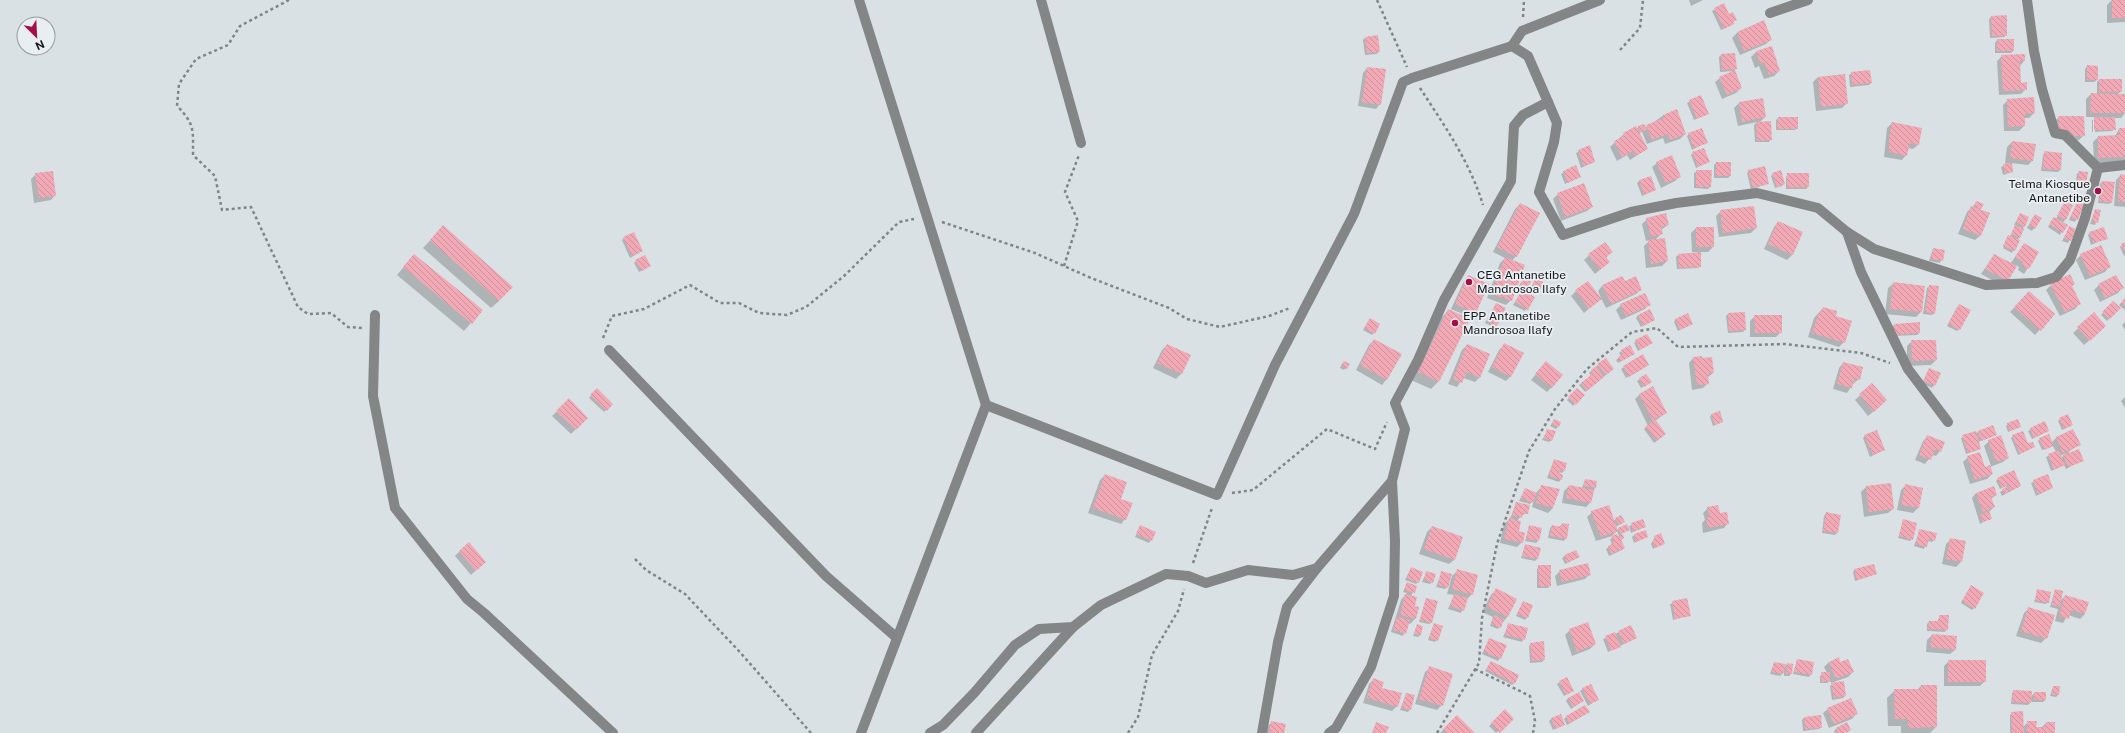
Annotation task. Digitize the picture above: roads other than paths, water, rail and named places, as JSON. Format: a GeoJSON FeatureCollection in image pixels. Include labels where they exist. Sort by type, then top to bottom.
{"type":"FeatureCollection","features":[{"type":"Feature","properties":{"kind":"street"},"geometry":{"type":"LineString","coordinates":[[858,0],[986,405],[861,733]]}},
{"type":"Feature","properties":{"kind":"street"},"geometry":{"type":"LineString","coordinates":[[1041,0],[1081,143]]}},
{"type":"Feature","properties":{"kind":"street"},"geometry":{"type":"LineString","coordinates":[[986,405],[1217,495],[1275,365],[1354,214],[1403,82],[1512,46],[1522,31],[1600,0]]}},
{"type":"Feature","properties":{"kind":"street"},"geometry":{"type":"LineString","coordinates":[[1770,13],[1808,0]]}},
{"type":"Feature","properties":{"kind":"street"},"geometry":{"type":"LineString","coordinates":[[2027,0],[2038,74],[2055,133],[2065,135],[2098,168]]}},
{"type":"Feature","properties":{"kind":"street"},"geometry":{"type":"LineString","coordinates":[[1512,46],[1528,56],[1557,123],[1554,142],[1539,192],[1563,235],[1631,212],[1676,203],[1757,193],[1818,208],[1847,232],[1874,249],[1986,285],[2037,283],[2056,277],[2070,260],[2086,218],[2098,168]]}},
{"type":"Feature","properties":{"kind":"street"},"geometry":{"type":"LineString","coordinates":[[1329,733],[1336,728],[1371,667],[1394,596],[1395,541],[1392,481],[1405,429],[1395,403],[1418,360],[1444,300],[1511,181],[1514,126],[1523,115],[1548,102]]}},
{"type":"Feature","properties":{"kind":"street"},"geometry":{"type":"LineString","coordinates":[[2098,168],[2125,165]]}},
{"type":"Feature","properties":{"kind":"street"},"geometry":{"type":"LineString","coordinates":[[1847,232],[1861,272],[1908,369],[1948,422]]}},
{"type":"Feature","properties":{"kind":"street"},"geometry":{"type":"LineString","coordinates":[[375,315],[373,396],[395,508],[466,599],[484,613],[613,733]]}},
{"type":"Feature","properties":{"kind":"street"},"geometry":{"type":"LineString","coordinates":[[608,350],[826,576],[897,638]]}},
{"type":"Feature","properties":{"kind":"street"},"geometry":{"type":"LineString","coordinates":[[1262,733],[1278,642],[1287,607],[1316,568],[1392,481]]}},
{"type":"Feature","properties":{"kind":"street"},"geometry":{"type":"LineString","coordinates":[[976,733],[1073,627],[1101,605],[1166,574],[1188,576],[1206,583],[1248,570],[1293,575],[1316,568]]}},
{"type":"Feature","properties":{"kind":"street"},"geometry":{"type":"LineString","coordinates":[[930,733],[943,725],[975,692],[1015,645],[1039,629],[1073,627]]}},
{"type":"Feature","properties":{"kind":"place","name":"Telma Kiosque Antanetibe"},"geometry":{"type":"Point","coordinates":[2098,191]}},
{"type":"Feature","properties":{"kind":"place","name":"CEG Antanetibe Mandrosoa Ilafy"},"geometry":{"type":"Point","coordinates":[1469,282]}},
{"type":"Feature","properties":{"kind":"place","name":"EPP Antanetibe Mandrosoa Ilafy"},"geometry":{"type":"Point","coordinates":[1455,323]}}]}
